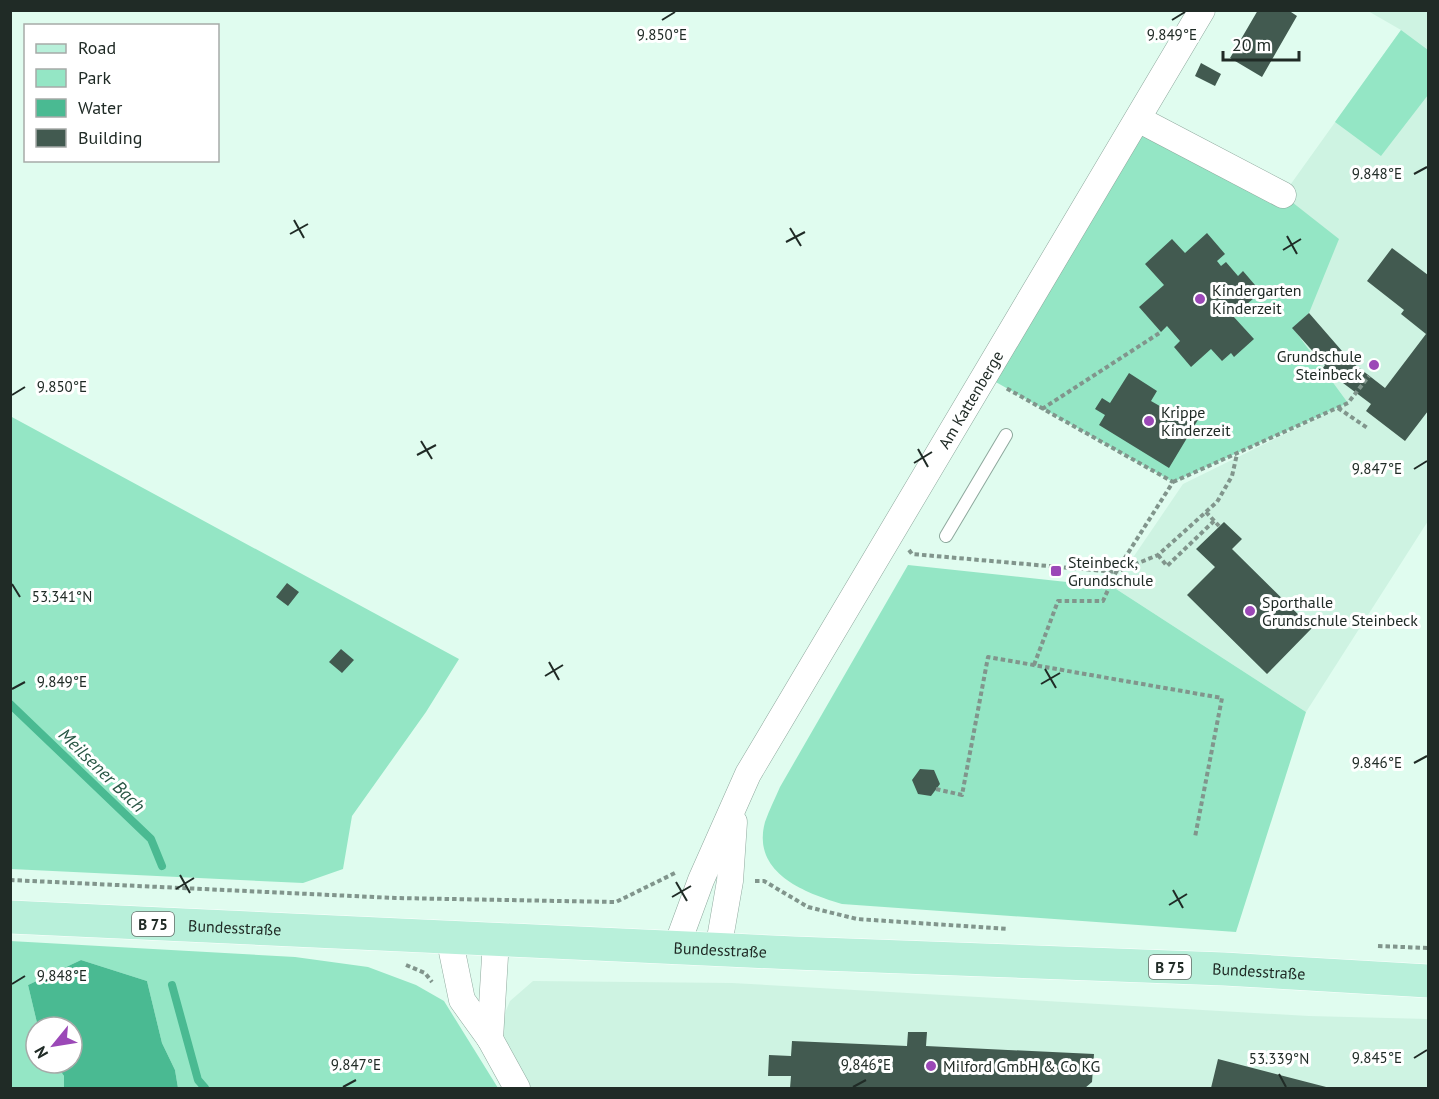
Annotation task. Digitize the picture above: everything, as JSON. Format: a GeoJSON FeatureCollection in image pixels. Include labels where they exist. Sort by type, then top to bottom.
{"type":"FeatureCollection","features":[{"type":"Feature","properties":{"kind":"main road","name":"Bundesstraße"},"geometry":{"type":"LineString","coordinates":[[10,917],[718,950],[1224,969],[1428,981]]}},
{"type":"Feature","properties":{"kind":"street","name":"Am Kattenberge"},"geometry":{"type":"LineString","coordinates":[[676,948],[701,880],[748,774],[1202,10]]}},
{"type":"Feature","properties":{"kind":"street"},"geometry":{"type":"LineString","coordinates":[[1138,118],[1283,195]]}},
{"type":"Feature","properties":{"kind":"street","name":"Am Kattenberge"},"geometry":{"type":"LineString","coordinates":[[718,950],[730,881],[735,807]]}},
{"type":"Feature","properties":{"kind":"street"},"geometry":{"type":"LineString","coordinates":[[449,937],[462,1000],[490,1040],[517,1089]]}},
{"type":"Feature","properties":{"kind":"street"},"geometry":{"type":"LineString","coordinates":[[490,1040],[495,940]]}},
{"type":"Feature","properties":{"kind":"lane"},"geometry":{"type":"LineString","coordinates":[[946,536],[1006,435]]}},
{"type":"Feature","properties":{"kind":"path"},"geometry":{"type":"LineString","coordinates":[[1042,408],[1161,332]]}},
{"type":"Feature","properties":{"kind":"path"},"geometry":{"type":"LineString","coordinates":[[985,376],[1173,482]]}},
{"type":"Feature","properties":{"kind":"path"},"geometry":{"type":"LineString","coordinates":[[1034,665],[1058,601],[1103,601],[1116,572],[1173,482],[1348,403],[1369,376]]}},
{"type":"Feature","properties":{"kind":"path"},"geometry":{"type":"LineString","coordinates":[[1337,408],[1369,429]]}},
{"type":"Feature","properties":{"kind":"path"},"geometry":{"type":"LineString","coordinates":[[892,531],[912,554],[1116,572],[1158,555],[1217,502],[1232,476],[1237,454]]}},
{"type":"Feature","properties":{"kind":"path"},"geometry":{"type":"LineString","coordinates":[[1206,512],[1219,526]]}},
{"type":"Feature","properties":{"kind":"path"},"geometry":{"type":"LineString","coordinates":[[1158,555],[1167,566],[1214,521]]}},
{"type":"Feature","properties":{"kind":"path"},"geometry":{"type":"LineString","coordinates":[[936,789],[963,795],[988,657],[1222,698],[1195,837]]}},
{"type":"Feature","properties":{"kind":"path"},"geometry":{"type":"LineString","coordinates":[[10,880],[395,898],[616,902],[679,871],[701,880]]}},
{"type":"Feature","properties":{"kind":"path"},"geometry":{"type":"LineString","coordinates":[[730,881],[764,881],[808,907],[857,919],[1015,930]]}},
{"type":"Feature","properties":{"kind":"path"},"geometry":{"type":"LineString","coordinates":[[395,898],[393,959],[425,973],[439,991]]}},
{"type":"Feature","properties":{"kind":"path"},"geometry":{"type":"LineString","coordinates":[[1370,946],[1428,948]]}},
{"type":"Feature","properties":{"kind":"shaded area","name":"Grundschule Steinbeck"},"geometry":{"type":"Polygon","coordinates":[[[1368,11],[1428,11],[1428,521],[1306,712],[1113,587],[1183,484],[1348,403],[1292,328],[1283,195],[1401,30],[1368,11]]]}},
{"type":"Feature","properties":{"kind":"shaded area"},"geometry":{"type":"Polygon","coordinates":[[[533,981],[732,983],[1309,1016],[1428,1019],[1428,1088],[527,1088],[516,1070],[500,1025],[510,1001],[533,981]]]}},
{"type":"Feature","properties":{"kind":"green space"},"geometry":{"type":"Polygon","coordinates":[[[1401,30],[1428,50],[1428,95],[1381,156],[1335,122],[1401,30]]]}},
{"type":"Feature","properties":{"kind":"green space"},"geometry":{"type":"Polygon","coordinates":[[[1138,119],[1283,195],[1339,239],[1309,313],[1293,328],[1348,403],[1173,482],[985,376],[1138,119]]]}},
{"type":"Feature","properties":{"kind":"green space"},"geometry":{"type":"Polygon","coordinates":[[[10,416],[459,659],[426,712],[352,816],[343,869],[303,883],[11,869],[10,416]]]}},
{"type":"Feature","properties":{"kind":"green space"},"geometry":{"type":"Polygon","coordinates":[[[908,565],[1113,587],[1306,712],[1236,932],[842,904],[798,887],[773,867],[766,855],[763,840],[765,822],[770,809],[780,787],[908,565]]]}},
{"type":"Feature","properties":{"kind":"green space"},"geometry":{"type":"Polygon","coordinates":[[[10,941],[295,957],[368,967],[416,985],[444,1001],[498,1088],[178,1088],[175,1070],[162,1043],[147,981],[81,960],[28,985],[35,1015],[24,1015],[24,1075],[63,1075],[64,1088],[11,1088],[10,941]]]}},
{"type":"Feature","properties":{"kind":"water"},"geometry":{"type":"Polygon","coordinates":[[[81,960],[147,981],[162,1043],[175,1070],[178,1088],[64,1088],[63,1075],[84,1075],[84,1015],[35,1015],[28,985],[81,960]]]}},
{"type":"Feature","properties":{"kind":"building"},"geometry":{"type":"Polygon","coordinates":[[[1258,10],[1288,10],[1297,16],[1262,77],[1230,58],[1258,10]]]}},
{"type":"Feature","properties":{"kind":"building"},"geometry":{"type":"Polygon","coordinates":[[[1201,63],[1221,74],[1215,86],[1195,76],[1201,63]]]}},
{"type":"Feature","properties":{"kind":"building","name":"Kindergarten Kinderzeit"},"geometry":{"type":"Polygon","coordinates":[[[1207,233],[1225,254],[1217,261],[1221,266],[1226,262],[1238,276],[1243,271],[1261,292],[1233,316],[1254,339],[1234,357],[1231,353],[1222,361],[1211,349],[1191,367],[1174,347],[1180,341],[1167,326],[1161,332],[1139,307],[1164,285],[1145,264],[1172,239],[1185,253],[1207,233]]]}},
{"type":"Feature","properties":{"kind":"building","name":"Grundschule Steinbeck"},"geometry":{"type":"Polygon","coordinates":[[[1392,248],[1428,275],[1428,411],[1405,441],[1366,411],[1371,404],[1323,368],[1325,365],[1292,328],[1309,313],[1342,351],[1340,353],[1385,388],[1426,334],[1401,314],[1404,310],[1367,281],[1392,248]]]}},
{"type":"Feature","properties":{"kind":"building","name":"Krippe Kinderzeit"},"geometry":{"type":"Polygon","coordinates":[[[1129,373],[1157,391],[1151,401],[1172,413],[1177,405],[1199,418],[1169,468],[1099,425],[1105,415],[1095,409],[1102,398],[1110,403],[1129,373]]]}},
{"type":"Feature","properties":{"kind":"building","name":"Sporthalle Grundschule Steinbeck"},"geometry":{"type":"Polygon","coordinates":[[[1224,522],[1242,539],[1232,549],[1312,628],[1267,674],[1187,595],[1215,567],[1196,549],[1224,522]]]}},
{"type":"Feature","properties":{"kind":"building"},"geometry":{"type":"Polygon","coordinates":[[[287,583],[299,592],[288,606],[276,597],[287,583]]]}},
{"type":"Feature","properties":{"kind":"building"},"geometry":{"type":"Polygon","coordinates":[[[341,649],[354,660],[342,673],[329,662],[341,649]]]}},
{"type":"Feature","properties":{"kind":"building"},"geometry":{"type":"Polygon","coordinates":[[[920,769],[934,770],[940,784],[931,796],[918,794],[912,780],[920,769]]]}},
{"type":"Feature","properties":{"kind":"building","name":"Milford GmbH & Co KG"},"geometry":{"type":"Polygon","coordinates":[[[908,1032],[927,1032],[926,1046],[1094,1054],[1092,1082],[1085,1088],[790,1088],[791,1076],[768,1076],[769,1055],[791,1056],[792,1041],[907,1046],[908,1032]]]}},
{"type":"Feature","properties":{"kind":"building"},"geometry":{"type":"Polygon","coordinates":[[[1218,1059],[1330,1088],[1211,1088],[1218,1059]]]}},
{"type":"Feature","properties":{"kind":"waterway","name":"Meilsener Bach"},"geometry":{"type":"LineString","coordinates":[[10,704],[151,839],[162,866]]}},
{"type":"Feature","properties":{"kind":"waterway","name":"Meilsener Bach"},"geometry":{"type":"LineString","coordinates":[[172,985],[198,1080],[205,1088]]}},
{"type":"Feature","properties":{"kind":"place","name":"Kindergarten Kinderzeit"},"geometry":{"type":"Point","coordinates":[1200,299]}},
{"type":"Feature","properties":{"kind":"place","name":"Grundschule Steinbeck"},"geometry":{"type":"Point","coordinates":[1374,365]}},
{"type":"Feature","properties":{"kind":"place","name":"Krippe Kinderzeit"},"geometry":{"type":"Point","coordinates":[1149,421]}},
{"type":"Feature","properties":{"kind":"place","name":"Steinbeck, Grundschule"},"geometry":{"type":"Point","coordinates":[1056,571]}},
{"type":"Feature","properties":{"kind":"place","name":"Sporthalle Grundschule Steinbeck"},"geometry":{"type":"Point","coordinates":[1250,611]}},
{"type":"Feature","properties":{"kind":"place","name":"Milford GmbH & Co KG"},"geometry":{"type":"Point","coordinates":[931,1066]}}]}
